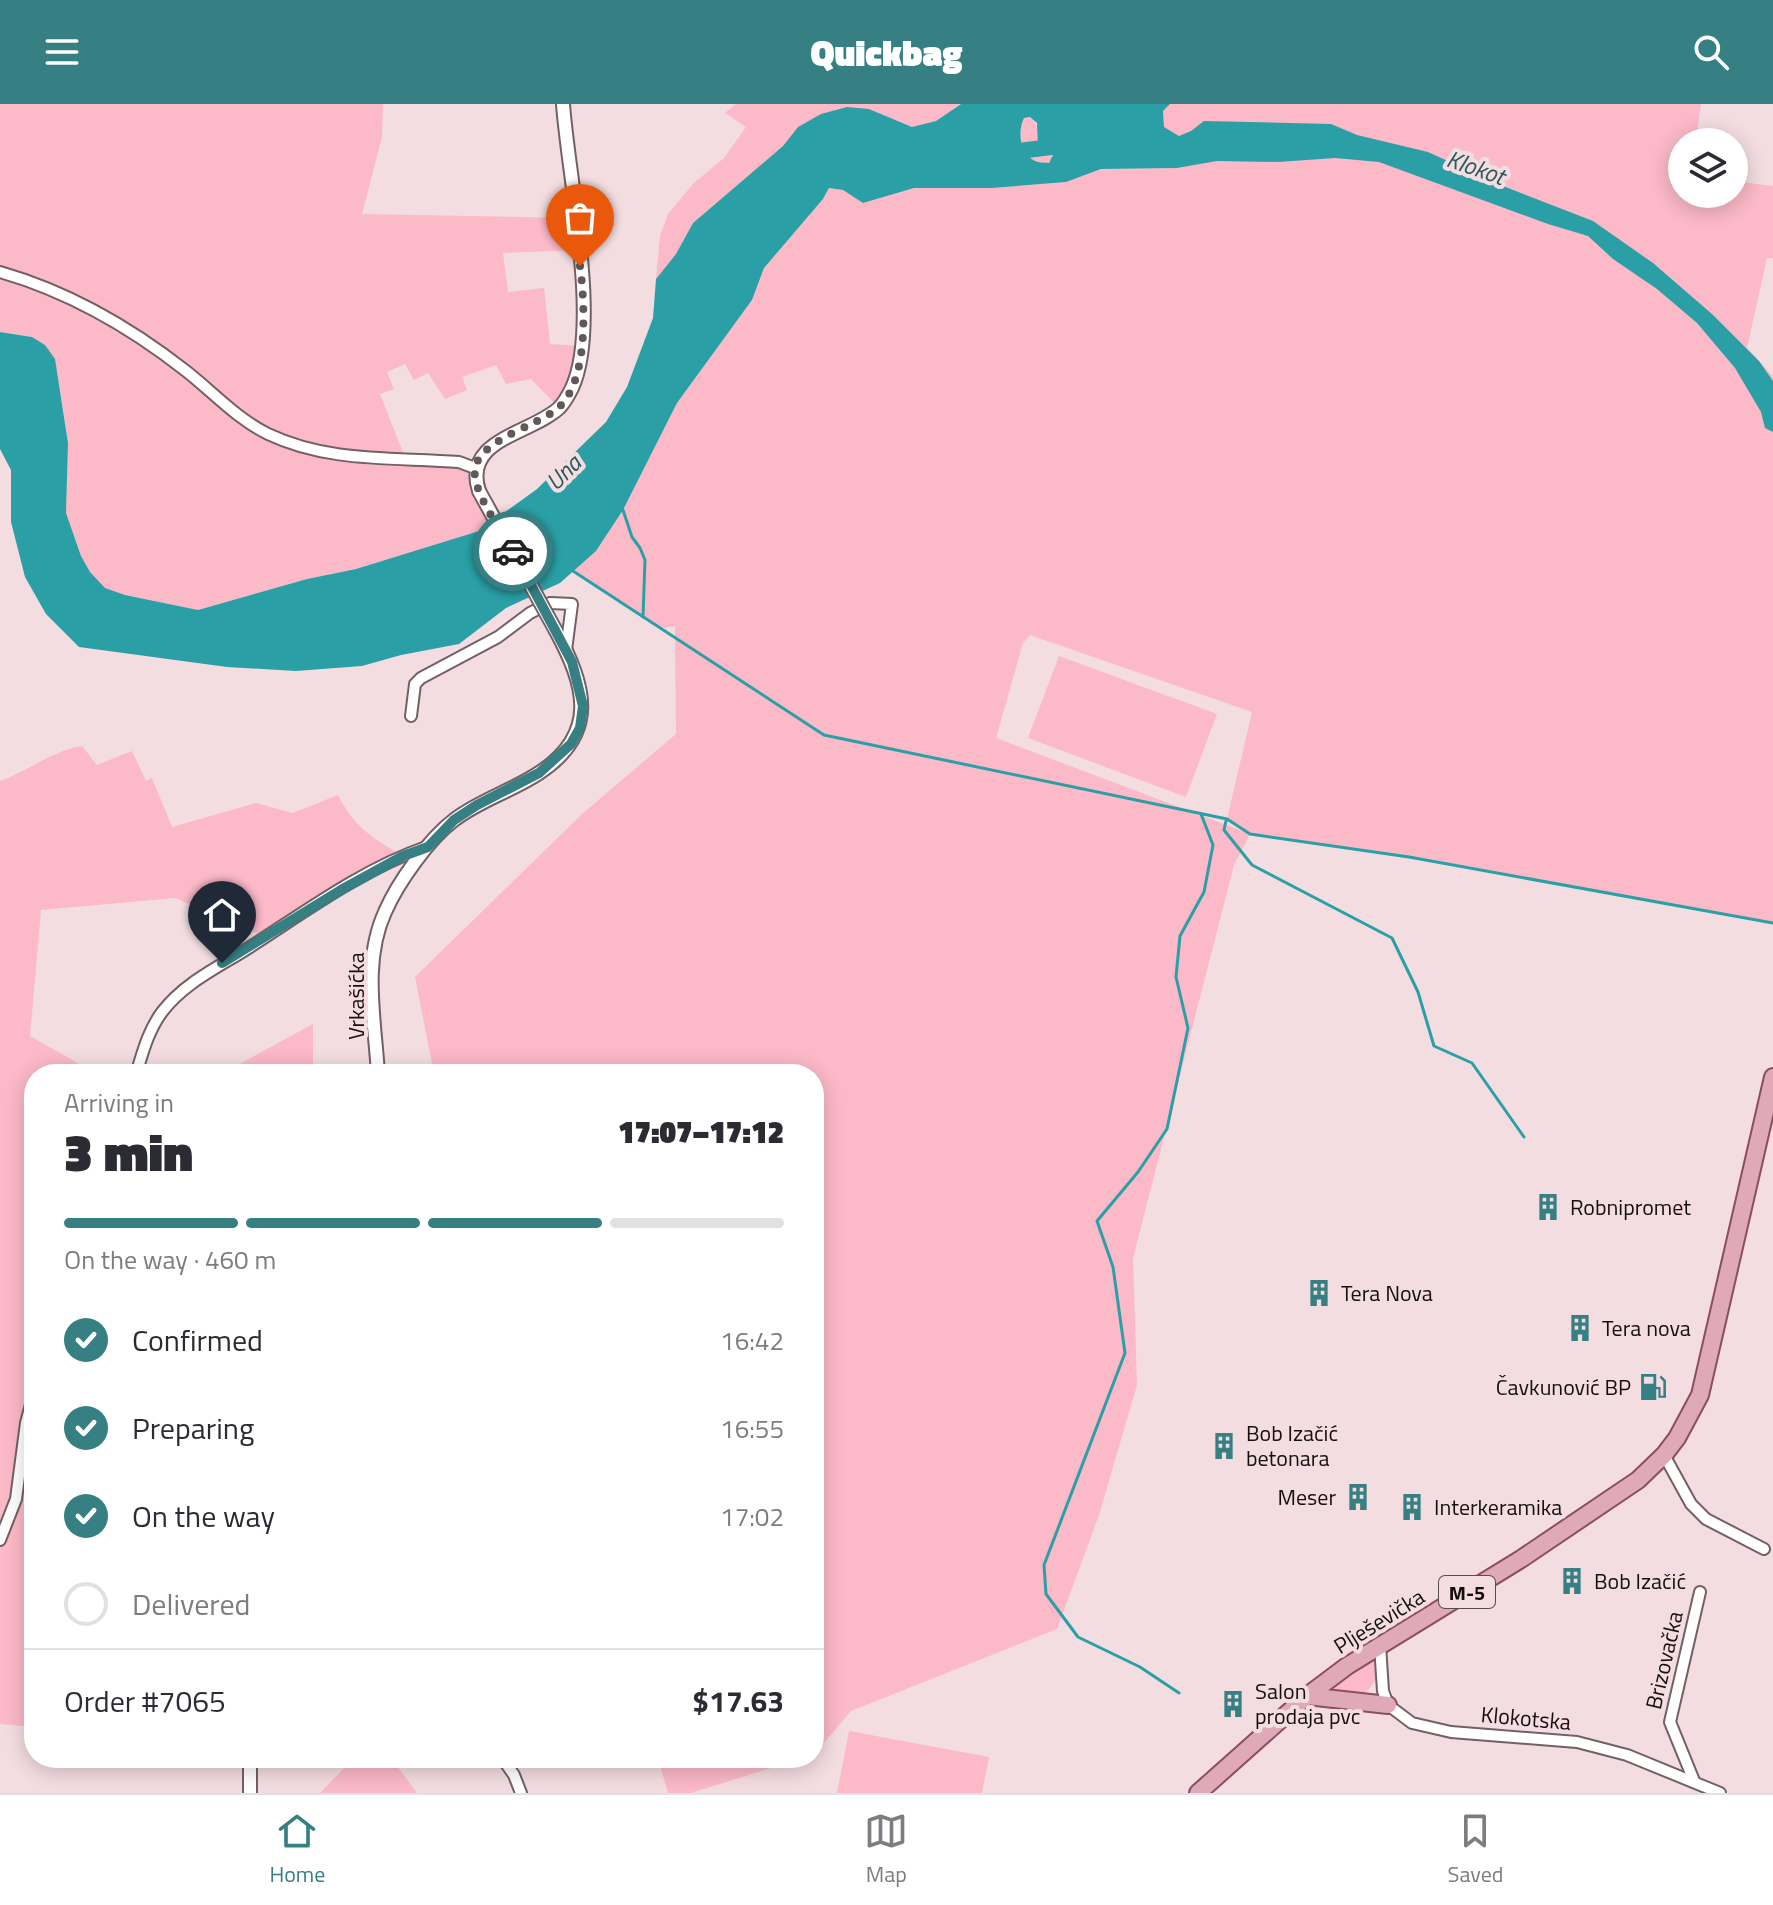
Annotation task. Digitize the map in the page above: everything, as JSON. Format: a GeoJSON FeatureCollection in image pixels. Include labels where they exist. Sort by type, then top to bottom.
{"type":"FeatureCollection","features":[{"type":"Feature","properties":{"kind":"main road","name":"Plješevička"},"geometry":{"type":"LineString","coordinates":[[1198,1793],[1307,1696],[1380,1645],[1618,1495],[1664,1455],[1683,1428],[1700,1395],[1773,1077]]}},
{"type":"Feature","properties":{"kind":"main road"},"geometry":{"type":"LineString","coordinates":[[1307,1696],[1388,1705]]}},
{"type":"Feature","properties":{"kind":"street"},"geometry":{"type":"LineString","coordinates":[[0,272],[51,289],[113,319],[191,375],[226,407],[270,434],[333,455],[459,462],[475,468],[479,459],[494,445],[559,408],[572,387],[579,364],[583,337],[582,283],[563,104]]}},
{"type":"Feature","properties":{"kind":"street","name":"Vrkašićka"},"geometry":{"type":"LineString","coordinates":[[377,1064],[372,992],[374,947],[386,910],[428,847],[454,820],[539,773],[571,744],[580,728],[583,706],[572,662],[479,491],[475,468]]}},
{"type":"Feature","properties":{"kind":"street"},"geometry":{"type":"LineString","coordinates":[[411,716],[415,684],[421,678],[498,637],[530,613],[550,603],[572,604],[566,650]]}},
{"type":"Feature","properties":{"kind":"street"},"geometry":{"type":"LineString","coordinates":[[139,1064],[149,1034],[162,1012],[186,986],[341,890],[403,856],[428,847]]}},
{"type":"Feature","properties":{"kind":"street"},"geometry":{"type":"LineString","coordinates":[[0,1540],[16,1499],[24,1438]]}},
{"type":"Feature","properties":{"kind":"street"},"geometry":{"type":"LineString","coordinates":[[1664,1455],[1691,1504],[1706,1519],[1764,1549]]}},
{"type":"Feature","properties":{"kind":"street","name":"Brizovačka"},"geometry":{"type":"LineString","coordinates":[[1694,1781],[1670,1722],[1700,1592]]}},
{"type":"Feature","properties":{"kind":"street"},"geometry":{"type":"LineString","coordinates":[[1380,1645],[1383,1691],[1388,1705]]}},
{"type":"Feature","properties":{"kind":"street","name":"Klokotska"},"geometry":{"type":"LineString","coordinates":[[1388,1705],[1412,1723],[1425,1728],[1577,1742],[1627,1755],[1720,1793]]}},
{"type":"Feature","properties":{"kind":"street"},"geometry":{"type":"LineString","coordinates":[[250,1768],[250,1793]]}},
{"type":"Feature","properties":{"kind":"street"},"geometry":{"type":"LineString","coordinates":[[509,1768],[521,1793]]}},
{"type":"Feature","properties":{"kind":"shaded area"},"geometry":{"type":"Polygon","coordinates":[[[0,104],[383,104],[382,137],[362,214],[575,218],[579,250],[503,253],[508,292],[544,288],[550,344],[581,346],[559,408],[531,379],[506,384],[496,365],[462,377],[467,390],[445,399],[428,373],[414,380],[405,364],[387,372],[394,389],[380,394],[406,460],[475,468],[497,522],[479,531],[356,569],[307,579],[198,610],[104,588],[81,556],[66,513],[68,443],[57,379],[32,337],[0,332],[0,104]]]}},
{"type":"Feature","properties":{"kind":"shaded area"},"geometry":{"type":"Polygon","coordinates":[[[736,104],[960,104],[936,121],[912,127],[869,109],[798,127],[783,146],[693,223],[676,254],[656,279],[660,236],[668,214],[694,183],[724,158],[746,127],[725,113],[736,104]]]}},
{"type":"Feature","properties":{"kind":"shaded area"},"geometry":{"type":"Polygon","coordinates":[[[1170,104],[1701,104],[1698,128],[1668,128],[1668,208],[1748,208],[1748,183],[1773,186],[1773,258],[1767,258],[1747,348],[1773,376],[1773,923],[1409,857],[1250,834],[1234,865],[1133,1258],[1137,1385],[1099,1515],[1057,1629],[851,1711],[824,1743],[824,1064],[432,1064],[415,977],[582,814],[676,734],[675,626],[660,628],[573,571],[596,551],[623,510],[677,403],[752,300],[764,268],[829,188],[843,190],[863,203],[914,188],[992,188],[1066,182],[1101,169],[1176,168],[1171,133],[1164,128],[1163,111],[1170,104]],[[1030,635],[1023,643],[996,738],[1245,832],[1227,819],[1252,712],[1030,635]]]}},
{"type":"Feature","properties":{"kind":"shaded area"},"geometry":{"type":"Polygon","coordinates":[[[1030,117],[1037,128],[1037,141],[1043,150],[1054,155],[1049,163],[1035,161],[1023,148],[1020,136],[1022,124],[1024,118],[1030,117]]]}},
{"type":"Feature","properties":{"kind":"shaded area"},"geometry":{"type":"Polygon","coordinates":[[[1059,656],[1217,714],[1186,797],[1028,738],[1059,656]]]}},
{"type":"Feature","properties":{"kind":"shaded area"},"geometry":{"type":"Polygon","coordinates":[[[82,746],[97,765],[132,751],[146,781],[152,778],[172,827],[256,803],[293,813],[338,795],[365,831],[403,856],[265,937],[175,898],[41,910],[30,1036],[79,1064],[24,1064],[24,1726],[0,1724],[0,781],[60,752],[82,746]]]}},
{"type":"Feature","properties":{"kind":"shaded area"},"geometry":{"type":"Polygon","coordinates":[[[313,1024],[313,1064],[239,1064],[313,1024]]]}},
{"type":"Feature","properties":{"kind":"shaded area"},"geometry":{"type":"Polygon","coordinates":[[[1378,1654],[1377,1678],[1366,1693],[1346,1693],[1330,1688],[1378,1654]]]}},
{"type":"Feature","properties":{"kind":"shaded area"},"geometry":{"type":"Polygon","coordinates":[[[849,1731],[989,1757],[982,1793],[837,1793],[849,1731]]]}},
{"type":"Feature","properties":{"kind":"shaded area"},"geometry":{"type":"Polygon","coordinates":[[[344,1768],[398,1768],[417,1793],[320,1793],[344,1768]]]}},
{"type":"Feature","properties":{"kind":"shaded area"},"geometry":{"type":"Polygon","coordinates":[[[661,1768],[771,1768],[691,1793],[668,1793],[661,1768]]]}},
{"type":"Feature","properties":{"kind":"water"},"geometry":{"type":"Polygon","coordinates":[[[961,104],[1170,104],[1163,111],[1164,127],[1179,136],[1204,121],[1331,124],[1357,135],[1428,152],[1503,186],[1593,221],[1653,263],[1712,314],[1759,361],[1773,381],[1773,432],[1765,428],[1761,412],[1735,368],[1697,323],[1588,236],[1379,162],[1335,158],[1278,162],[1217,161],[1177,168],[1101,169],[1066,182],[992,188],[914,188],[863,203],[843,190],[829,188],[764,268],[752,300],[677,403],[623,510],[596,551],[560,583],[506,608],[459,644],[362,666],[296,671],[227,667],[79,647],[46,614],[25,577],[11,522],[11,470],[0,449],[0,332],[32,337],[45,345],[55,359],[68,443],[66,513],[90,572],[105,588],[198,610],[307,579],[356,569],[479,531],[537,489],[606,422],[627,387],[653,318],[656,279],[676,254],[693,223],[783,146],[798,127],[821,114],[847,107],[869,109],[912,127],[936,121],[961,104]],[[1030,117],[1024,118],[1021,142],[1030,158],[1049,163],[1053,155],[1038,150],[1037,123],[1030,117]]]}},
{"type":"Feature","properties":{"kind":"waterway","name":"Una"},"geometry":{"type":"LineString","coordinates":[[963,158],[1059,146]]}},
{"type":"Feature","properties":{"kind":"waterway"},"geometry":{"type":"LineString","coordinates":[[623,510],[632,537],[645,560],[643,617]]}},
{"type":"Feature","properties":{"kind":"waterway"},"geometry":{"type":"LineString","coordinates":[[573,571],[824,735],[1227,819],[1250,834],[1409,857],[1773,923]]}},
{"type":"Feature","properties":{"kind":"waterway"},"geometry":{"type":"LineString","coordinates":[[1179,1693],[1140,1667],[1078,1637],[1046,1594],[1044,1565],[1125,1353],[1113,1267],[1097,1221],[1138,1172],[1167,1129],[1188,1028],[1176,977],[1180,936],[1204,892],[1213,845],[1201,814]]}},
{"type":"Feature","properties":{"kind":"waterway"},"geometry":{"type":"LineString","coordinates":[[1226,821],[1224,830],[1252,865],[1392,938],[1418,992],[1434,1046],[1472,1063],[1524,1137]]}},
{"type":"Feature","properties":{"kind":"way so far"},"geometry":{"type":"LineString","coordinates":[[513,551],[479,491],[475,468],[479,459],[494,445],[559,408],[572,387],[583,337],[580,266]]}},
{"type":"Feature","properties":{"kind":"place","name":"Robnipromet"},"geometry":{"type":"Point","coordinates":[1548,1207]}},
{"type":"Feature","properties":{"kind":"place","name":"Tera Nova"},"geometry":{"type":"Point","coordinates":[1319,1293]}},
{"type":"Feature","properties":{"kind":"place","name":"Tera nova"},"geometry":{"type":"Point","coordinates":[1580,1328]}},
{"type":"Feature","properties":{"kind":"place","name":"Čavkunović BP"},"geometry":{"type":"Point","coordinates":[1653,1387]}},
{"type":"Feature","properties":{"kind":"place","name":"Bob Izačić betonara"},"geometry":{"type":"Point","coordinates":[1224,1446]}},
{"type":"Feature","properties":{"kind":"place","name":"Meser"},"geometry":{"type":"Point","coordinates":[1358,1497]}},
{"type":"Feature","properties":{"kind":"place","name":"Interkeramika"},"geometry":{"type":"Point","coordinates":[1412,1507]}},
{"type":"Feature","properties":{"kind":"place","name":"Bob Izačić"},"geometry":{"type":"Point","coordinates":[1572,1581]}},
{"type":"Feature","properties":{"kind":"place","name":"Salon prodaja pvc"},"geometry":{"type":"Point","coordinates":[1233,1704]}},
{"type":"Feature","properties":{"kind":"route"},"geometry":{"type":"LineString","coordinates":[[222,963],[341,890],[403,856],[428,847],[454,820],[539,773],[571,744],[580,728],[583,706],[572,662],[513,551]]}},
{"type":"Feature","properties":{"kind":"water label","name":"Klokot"},"geometry":{"type":"Point","coordinates":[1476,167]}}]}
